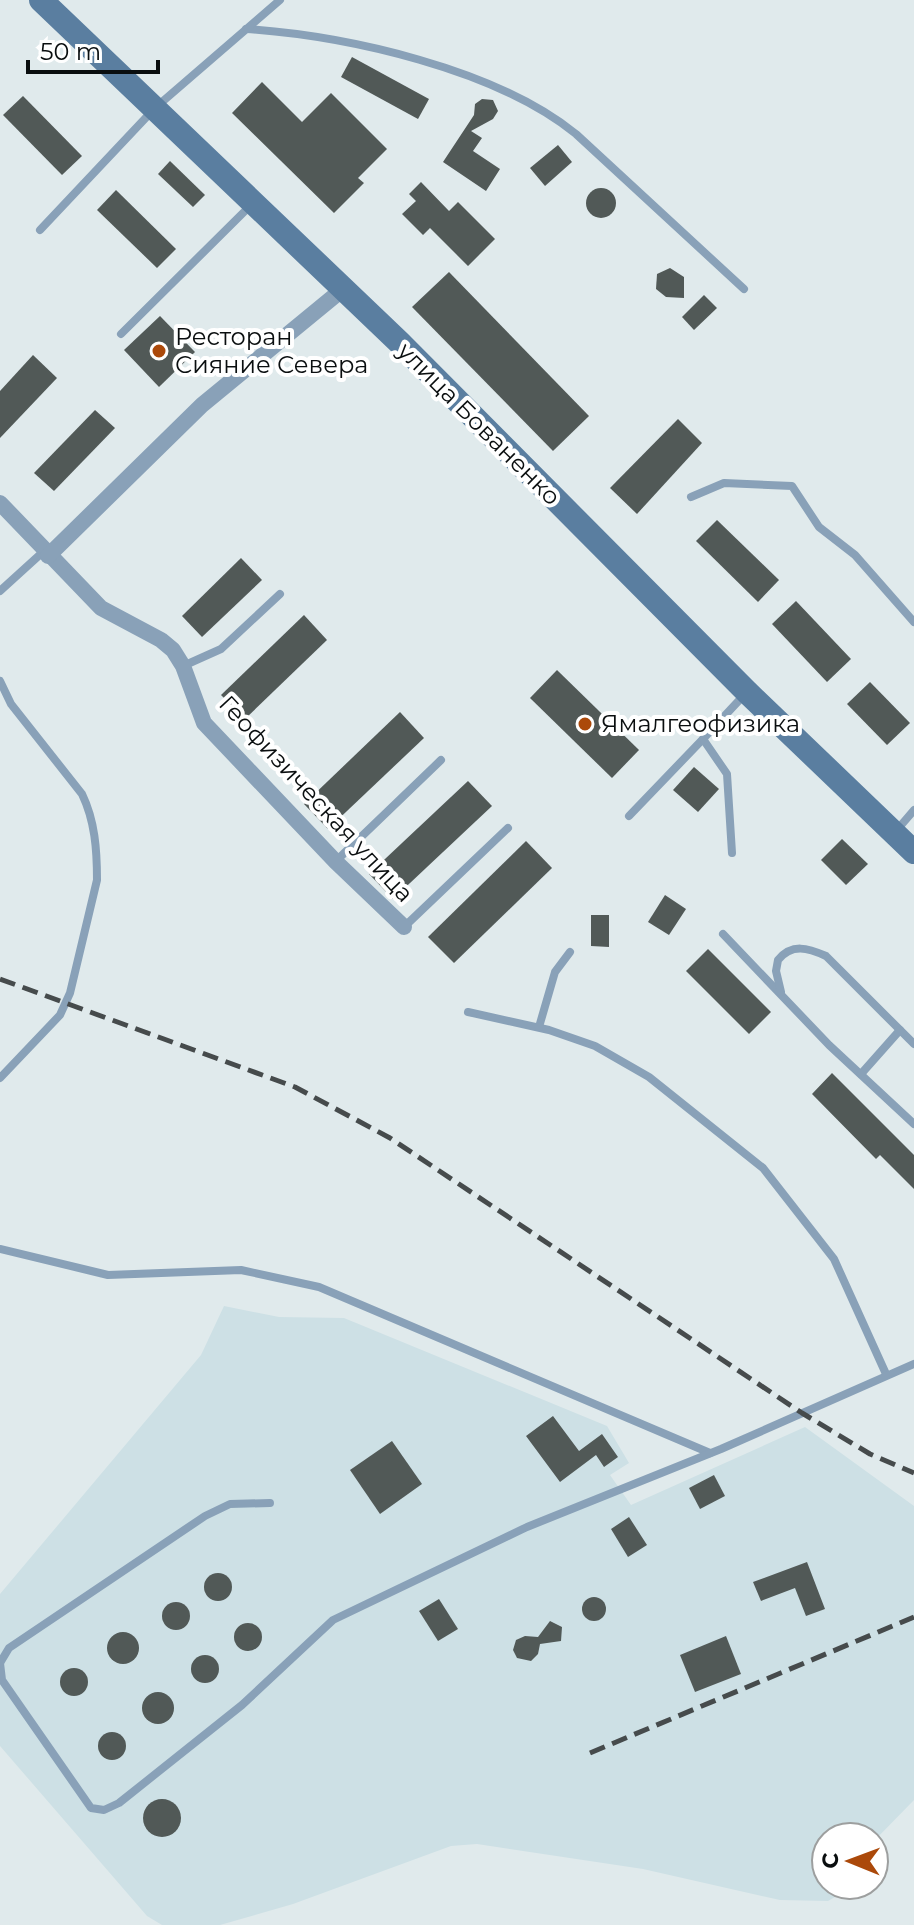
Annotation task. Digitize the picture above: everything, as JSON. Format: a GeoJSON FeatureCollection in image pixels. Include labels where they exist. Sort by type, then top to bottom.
{"type":"FeatureCollection","features":[{"type":"Feature","properties":{"kind":"street","name":"улица Бованенко"},"geometry":{"type":"LineString","coordinates":[[41,0],[343,289],[747,692],[914,852]]}},
{"type":"Feature","properties":{"kind":"street"},"geometry":{"type":"LineString","coordinates":[[46,554],[202,405],[343,289]]}},
{"type":"Feature","properties":{"kind":"street","name":"Геофизическая улица"},"geometry":{"type":"LineString","coordinates":[[0,503],[101,608],[161,640],[183,666],[204,723],[336,862],[404,927]]}},
{"type":"Feature","properties":{"kind":"lane"},"geometry":{"type":"LineString","coordinates":[[40,230],[155,108],[280,0]]}},
{"type":"Feature","properties":{"kind":"lane"},"geometry":{"type":"LineString","coordinates":[[246,29],[327,38],[428,64],[488,82],[535,104],[576,134],[744,289]]}},
{"type":"Feature","properties":{"kind":"lane"},"geometry":{"type":"LineString","coordinates":[[121,334],[253,202]]}},
{"type":"Feature","properties":{"kind":"lane"},"geometry":{"type":"LineString","coordinates":[[691,497],[724,483],[792,486],[819,527],[855,555],[914,622]]}},
{"type":"Feature","properties":{"kind":"lane"},"geometry":{"type":"LineString","coordinates":[[0,591],[46,554]]}},
{"type":"Feature","properties":{"kind":"lane"},"geometry":{"type":"LineString","coordinates":[[183,666],[221,649],[280,594]]}},
{"type":"Feature","properties":{"kind":"lane"},"geometry":{"type":"LineString","coordinates":[[0,681],[11,704],[82,794],[89,809],[97,860],[97,880],[65,1003],[52,1026],[0,1078]]}},
{"type":"Feature","properties":{"kind":"lane"},"geometry":{"type":"LineString","coordinates":[[629,816],[747,692]]}},
{"type":"Feature","properties":{"kind":"lane"},"geometry":{"type":"LineString","coordinates":[[703,739],[727,774],[732,853]]}},
{"type":"Feature","properties":{"kind":"lane"},"geometry":{"type":"LineString","coordinates":[[336,862],[441,760]]}},
{"type":"Feature","properties":{"kind":"lane"},"geometry":{"type":"LineString","coordinates":[[894,833],[914,810]]}},
{"type":"Feature","properties":{"kind":"lane"},"geometry":{"type":"LineString","coordinates":[[404,927],[508,828]]}},
{"type":"Feature","properties":{"kind":"lane"},"geometry":{"type":"LineString","coordinates":[[723,934],[914,1124]]}},
{"type":"Feature","properties":{"kind":"lane"},"geometry":{"type":"LineString","coordinates":[[782,996],[777,982],[778,960],[785,952],[808,948],[826,956],[914,1044]]}},
{"type":"Feature","properties":{"kind":"lane"},"geometry":{"type":"LineString","coordinates":[[539,1027],[555,972],[570,952]]}},
{"type":"Feature","properties":{"kind":"lane"},"geometry":{"type":"LineString","coordinates":[[468,1012],[539,1027],[595,1046],[649,1077],[763,1168],[834,1259],[886,1374]]}},
{"type":"Feature","properties":{"kind":"lane"},"geometry":{"type":"LineString","coordinates":[[861,1074],[900,1030]]}},
{"type":"Feature","properties":{"kind":"lane"},"geometry":{"type":"LineString","coordinates":[[0,1249],[108,1275],[228,1269],[267,1273],[309,1284],[350,1298],[710,1453]]}},
{"type":"Feature","properties":{"kind":"lane"},"geometry":{"type":"LineString","coordinates":[[270,1503],[230,1504],[205,1516],[9,1648],[0,1663],[2,1680],[91,1808],[104,1810],[119,1803],[242,1705],[333,1620],[527,1527],[710,1453],[914,1364]]}},
{"type":"Feature","properties":{"kind":"shaded area"},"geometry":{"type":"Polygon","coordinates":[[[224,1306],[279,1317],[344,1318],[607,1426],[629,1463],[610,1475],[631,1505],[805,1427],[914,1506],[914,1800],[890,1825],[890,1821],[810,1821],[810,1901],[780,1900],[643,1869],[477,1844],[451,1846],[293,1904],[220,1925],[162,1925],[147,1916],[0,1746],[0,1594],[201,1355],[224,1306]]]}},
{"type":"Feature","properties":{"kind":"building"},"geometry":{"type":"Polygon","coordinates":[[[352,57],[429,99],[418,119],[341,77],[352,57]]]}},
{"type":"Feature","properties":{"kind":"building"},"geometry":{"type":"Polygon","coordinates":[[[262,82],[302,122],[331,93],[387,149],[358,178],[364,183],[334,213],[232,113],[262,82]]]}},
{"type":"Feature","properties":{"kind":"building"},"geometry":{"type":"Polygon","coordinates":[[[23,96],[82,156],[62,175],[3,115],[23,96]]]}},
{"type":"Feature","properties":{"kind":"building"},"geometry":{"type":"Polygon","coordinates":[[[482,99],[493,100],[498,111],[493,119],[471,131],[482,138],[473,151],[500,169],[486,191],[443,162],[474,115],[475,104],[482,99]]]}},
{"type":"Feature","properties":{"kind":"building"},"geometry":{"type":"Polygon","coordinates":[[[558,145],[572,162],[545,186],[530,168],[558,145]]]}},
{"type":"Feature","properties":{"kind":"building"},"geometry":{"type":"Polygon","coordinates":[[[170,161],[205,195],[193,207],[158,174],[170,161]]]}},
{"type":"Feature","properties":{"kind":"building"},"geometry":{"type":"Polygon","coordinates":[[[421,182],[449,211],[458,202],[495,239],[468,266],[430,228],[423,235],[402,214],[416,201],[409,194],[421,182]]]}},
{"type":"Feature","properties":{"kind":"building"},"geometry":{"type":"Polygon","coordinates":[[[601,188],[612,192],[616,203],[612,214],[601,218],[590,214],[586,203],[590,192],[601,188]]]}},
{"type":"Feature","properties":{"kind":"building"},"geometry":{"type":"Polygon","coordinates":[[[116,190],[176,249],[157,268],[97,210],[116,190]]]}},
{"type":"Feature","properties":{"kind":"building"},"geometry":{"type":"Polygon","coordinates":[[[670,268],[684,277],[684,298],[666,297],[656,289],[657,274],[670,268]]]}},
{"type":"Feature","properties":{"kind":"building"},"geometry":{"type":"Polygon","coordinates":[[[449,272],[589,416],[553,451],[412,307],[449,272]]]}},
{"type":"Feature","properties":{"kind":"building"},"geometry":{"type":"Polygon","coordinates":[[[704,295],[717,308],[694,330],[682,317],[704,295]]]}},
{"type":"Feature","properties":{"kind":"building","name":"Ресторан Сияние Севера"},"geometry":{"type":"Polygon","coordinates":[[[160,316],[195,352],[159,387],[124,350],[160,316]]]}},
{"type":"Feature","properties":{"kind":"building"},"geometry":{"type":"Polygon","coordinates":[[[33,355],[57,378],[0,438],[0,391],[33,355]]]}},
{"type":"Feature","properties":{"kind":"building"},"geometry":{"type":"Polygon","coordinates":[[[95,410],[115,428],[54,491],[34,473],[95,410]]]}},
{"type":"Feature","properties":{"kind":"building"},"geometry":{"type":"Polygon","coordinates":[[[678,419],[702,443],[637,514],[610,488],[678,419]]]}},
{"type":"Feature","properties":{"kind":"building"},"geometry":{"type":"Polygon","coordinates":[[[717,520],[779,580],[758,602],[696,541],[717,520]]]}},
{"type":"Feature","properties":{"kind":"building"},"geometry":{"type":"Polygon","coordinates":[[[241,558],[262,580],[202,637],[182,616],[241,558]]]}},
{"type":"Feature","properties":{"kind":"building"},"geometry":{"type":"Polygon","coordinates":[[[796,601],[851,659],[827,682],[772,624],[796,601]]]}},
{"type":"Feature","properties":{"kind":"building"},"geometry":{"type":"Polygon","coordinates":[[[304,615],[327,640],[245,719],[221,695],[304,615]]]}},
{"type":"Feature","properties":{"kind":"building","name":"Ямалгеофизика"},"geometry":{"type":"Polygon","coordinates":[[[557,670],[639,750],[612,778],[530,698],[557,670]]]}},
{"type":"Feature","properties":{"kind":"building"},"geometry":{"type":"Polygon","coordinates":[[[870,682],[910,723],[887,745],[847,704],[870,682]]]}},
{"type":"Feature","properties":{"kind":"building"},"geometry":{"type":"Polygon","coordinates":[[[400,712],[424,738],[328,829],[304,804],[400,712]]]}},
{"type":"Feature","properties":{"kind":"building"},"geometry":{"type":"Polygon","coordinates":[[[694,767],[719,789],[698,812],[673,790],[694,767]]]}},
{"type":"Feature","properties":{"kind":"building"},"geometry":{"type":"Polygon","coordinates":[[[468,781],[492,806],[393,899],[369,874],[468,781]]]}},
{"type":"Feature","properties":{"kind":"building"},"geometry":{"type":"Polygon","coordinates":[[[842,839],[868,864],[846,885],[821,860],[842,839]]]}},
{"type":"Feature","properties":{"kind":"building"},"geometry":{"type":"Polygon","coordinates":[[[526,841],[552,868],[454,963],[428,937],[526,841]]]}},
{"type":"Feature","properties":{"kind":"building"},"geometry":{"type":"Polygon","coordinates":[[[665,895],[686,909],[669,935],[648,922],[665,895]]]}},
{"type":"Feature","properties":{"kind":"building"},"geometry":{"type":"Polygon","coordinates":[[[591,915],[609,915],[609,947],[591,946],[591,915]]]}},
{"type":"Feature","properties":{"kind":"building"},"geometry":{"type":"Polygon","coordinates":[[[708,949],[771,1012],[749,1034],[686,971],[708,949]]]}},
{"type":"Feature","properties":{"kind":"building"},"geometry":{"type":"Polygon","coordinates":[[[832,1073],[914,1155],[914,1189],[880,1155],[876,1159],[812,1094],[832,1073]]]}},
{"type":"Feature","properties":{"kind":"building"},"geometry":{"type":"Polygon","coordinates":[[[553,1416],[579,1451],[602,1434],[618,1457],[604,1467],[596,1455],[560,1482],[526,1436],[553,1416]]]}},
{"type":"Feature","properties":{"kind":"building"},"geometry":{"type":"Polygon","coordinates":[[[392,1441],[422,1484],[380,1514],[350,1470],[392,1441]]]}},
{"type":"Feature","properties":{"kind":"building"},"geometry":{"type":"Polygon","coordinates":[[[714,1475],[725,1496],[700,1509],[689,1488],[714,1475]]]}},
{"type":"Feature","properties":{"kind":"building"},"geometry":{"type":"Polygon","coordinates":[[[629,1517],[647,1545],[628,1557],[611,1529],[629,1517]]]}},
{"type":"Feature","properties":{"kind":"building"},"geometry":{"type":"Polygon","coordinates":[[[807,1562],[825,1609],[806,1616],[795,1588],[761,1601],[753,1582],[807,1562]]]}},
{"type":"Feature","properties":{"kind":"building"},"geometry":{"type":"Polygon","coordinates":[[[218,1573],[228,1577],[232,1587],[228,1597],[218,1601],[208,1597],[204,1587],[208,1577],[218,1573]]]}},
{"type":"Feature","properties":{"kind":"building"},"geometry":{"type":"Polygon","coordinates":[[[594,1597],[602,1601],[606,1609],[602,1617],[594,1621],[586,1617],[582,1609],[586,1601],[594,1597]]]}},
{"type":"Feature","properties":{"kind":"building"},"geometry":{"type":"Polygon","coordinates":[[[439,1599],[458,1629],[438,1641],[419,1611],[439,1599]]]}},
{"type":"Feature","properties":{"kind":"building"},"geometry":{"type":"Polygon","coordinates":[[[176,1602],[186,1606],[190,1616],[186,1626],[176,1630],[166,1626],[162,1616],[166,1606],[176,1602]]]}},
{"type":"Feature","properties":{"kind":"building"},"geometry":{"type":"Polygon","coordinates":[[[550,1621],[562,1627],[561,1641],[540,1644],[538,1654],[531,1661],[517,1658],[513,1650],[516,1640],[525,1636],[538,1637],[550,1621]]]}},
{"type":"Feature","properties":{"kind":"building"},"geometry":{"type":"Polygon","coordinates":[[[248,1623],[258,1627],[262,1637],[258,1647],[248,1651],[238,1647],[234,1637],[238,1627],[248,1623]]]}},
{"type":"Feature","properties":{"kind":"building"},"geometry":{"type":"Polygon","coordinates":[[[123,1632],[134,1637],[139,1648],[134,1659],[123,1664],[112,1659],[107,1648],[112,1637],[123,1632]]]}},
{"type":"Feature","properties":{"kind":"building"},"geometry":{"type":"Polygon","coordinates":[[[726,1636],[741,1674],[695,1692],[680,1655],[726,1636]]]}},
{"type":"Feature","properties":{"kind":"building"},"geometry":{"type":"Polygon","coordinates":[[[205,1655],[215,1659],[219,1669],[215,1679],[205,1683],[195,1679],[191,1669],[195,1659],[205,1655]]]}},
{"type":"Feature","properties":{"kind":"building"},"geometry":{"type":"Polygon","coordinates":[[[74,1668],[84,1672],[88,1682],[84,1692],[74,1696],[64,1692],[60,1682],[64,1672],[74,1668]]]}},
{"type":"Feature","properties":{"kind":"building"},"geometry":{"type":"Polygon","coordinates":[[[158,1692],[169,1697],[174,1708],[169,1719],[158,1724],[147,1719],[142,1708],[147,1697],[158,1692]]]}},
{"type":"Feature","properties":{"kind":"building"},"geometry":{"type":"Polygon","coordinates":[[[112,1732],[122,1736],[126,1746],[122,1756],[112,1760],[102,1756],[98,1746],[102,1736],[112,1732]]]}},
{"type":"Feature","properties":{"kind":"building"},"geometry":{"type":"Polygon","coordinates":[[[162,1799],[175,1805],[181,1818],[175,1831],[162,1837],[149,1831],[143,1818],[149,1805],[162,1799]]]}},
{"type":"Feature","properties":{"kind":"railway"},"geometry":{"type":"LineString","coordinates":[[0,979],[295,1087],[390,1138],[802,1413],[870,1454],[914,1473]]}},
{"type":"Feature","properties":{"kind":"railway"},"geometry":{"type":"LineString","coordinates":[[590,1753],[914,1617]]}},
{"type":"Feature","properties":{"kind":"place","name":"Ресторан Сияние Севера"},"geometry":{"type":"Point","coordinates":[159,351]}},
{"type":"Feature","properties":{"kind":"place","name":"Ямалгеофизика"},"geometry":{"type":"Point","coordinates":[585,724]}}]}
